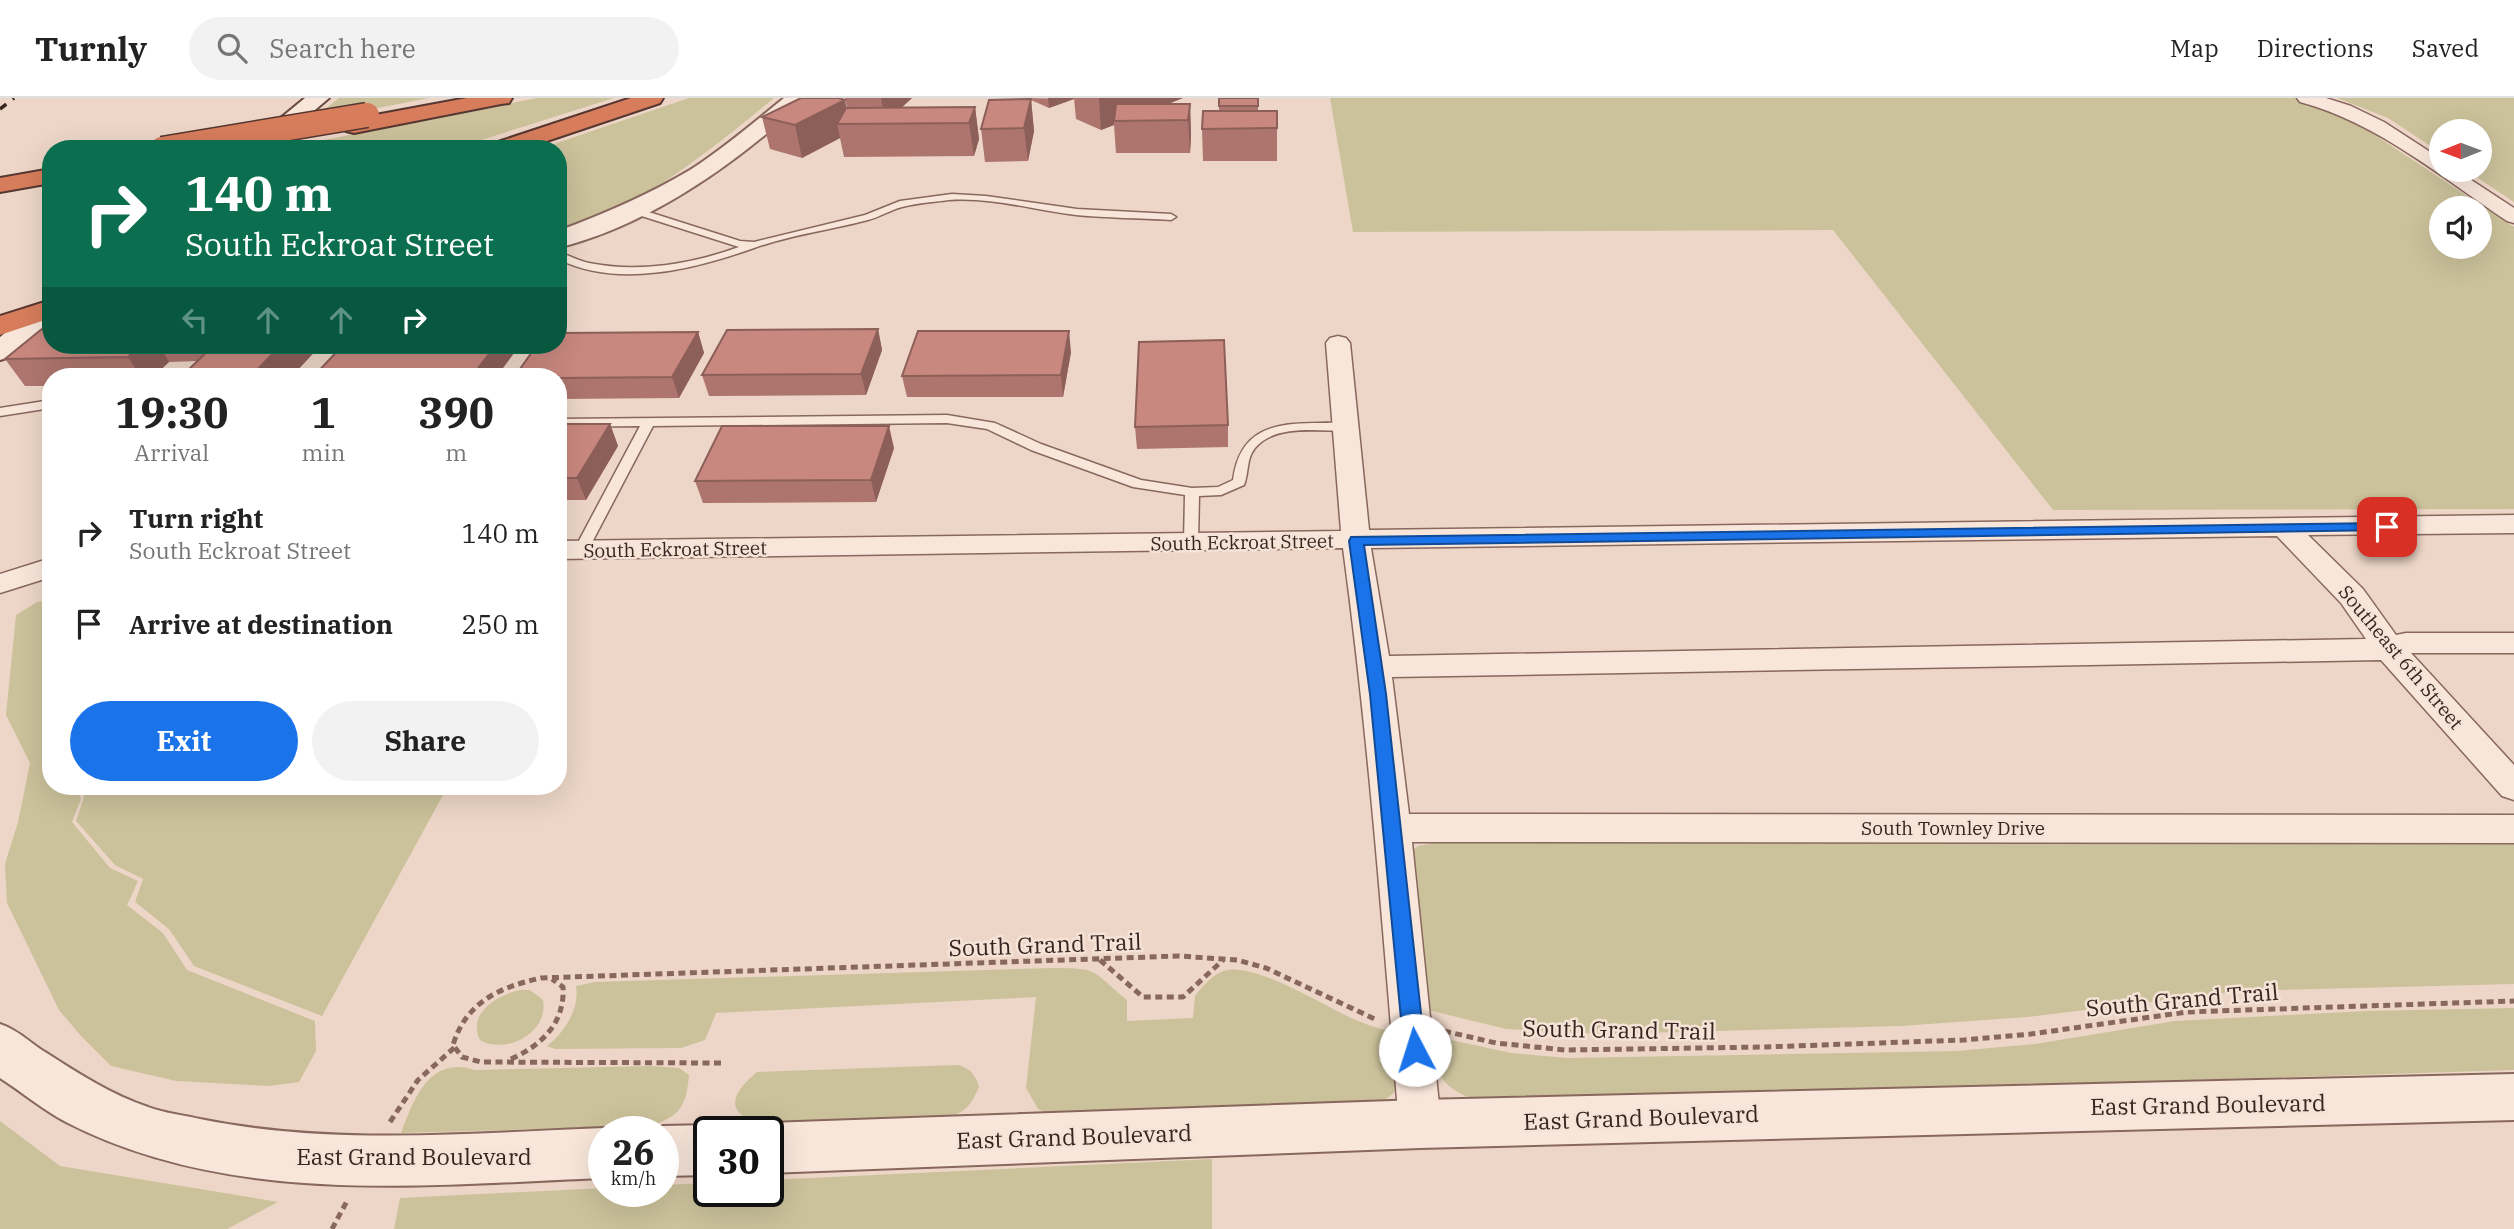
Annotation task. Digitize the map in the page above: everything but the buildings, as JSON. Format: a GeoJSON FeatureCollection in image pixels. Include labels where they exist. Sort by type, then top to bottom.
{"type":"FeatureCollection","features":[{"type":"Feature","properties":{"kind":"highway"},"geometry":{"type":"LineString","coordinates":[[261,140],[461,98]]}},
{"type":"Feature","properties":{"kind":"highway"},"geometry":{"type":"LineString","coordinates":[[223,140],[501,98]]}},
{"type":"Feature","properties":{"kind":"highway"},"geometry":{"type":"LineString","coordinates":[[527,140],[652,98]]}},
{"type":"Feature","properties":{"kind":"highway"},"geometry":{"type":"LineString","coordinates":[[0,174],[42,167]]}},
{"type":"Feature","properties":{"kind":"highway"},"geometry":{"type":"LineString","coordinates":[[0,185],[42,178]]}},
{"type":"Feature","properties":{"kind":"highway"},"geometry":{"type":"LineString","coordinates":[[0,326],[42,315]]}},
{"type":"Feature","properties":{"kind":"street"},"geometry":{"type":"LineString","coordinates":[[265,140],[318,98]]}},
{"type":"Feature","properties":{"kind":"street"},"geometry":{"type":"LineString","coordinates":[[567,236],[633,210],[700,174],[797,98]]}},
{"type":"Feature","properties":{"kind":"street"},"geometry":{"type":"LineString","coordinates":[[2306,98],[2333,104],[2367,118],[2429,160]]}},
{"type":"Feature","properties":{"kind":"street"},"geometry":{"type":"LineString","coordinates":[[2462,182],[2514,217]]}},
{"type":"Feature","properties":{"kind":"street"},"geometry":{"type":"LineString","coordinates":[[0,351],[42,318]]}},
{"type":"Feature","properties":{"kind":"street"},"geometry":{"type":"LineString","coordinates":[[1338,343],[1356,541],[1375,667],[1393,828],[1420,1124]]}},
{"type":"Feature","properties":{"kind":"street","name":"South Eckroat Street"},"geometry":{"type":"LineString","coordinates":[[570,550],[2514,524]]}},
{"type":"Feature","properties":{"kind":"street","name":"Southeast 6th Street"},"geometry":{"type":"LineString","coordinates":[[2286,529],[2352,596],[2389,649],[2514,788]]}},
{"type":"Feature","properties":{"kind":"street"},"geometry":{"type":"LineString","coordinates":[[0,584],[42,569]]}},
{"type":"Feature","properties":{"kind":"street"},"geometry":{"type":"LineString","coordinates":[[1375,667],[2389,649],[2406,643],[2514,643]]}},
{"type":"Feature","properties":{"kind":"street","name":"South Townley Drive"},"geometry":{"type":"LineString","coordinates":[[1393,828],[2514,829]]}},
{"type":"Feature","properties":{"kind":"street","name":"East Grand Boulevard"},"geometry":{"type":"LineString","coordinates":[[0,1046],[12,1058],[83,1105],[147,1132],[262,1155],[368,1160],[588,1153]]}},
{"type":"Feature","properties":{"kind":"street","name":"East Grand Boulevard"},"geometry":{"type":"LineString","coordinates":[[784,1148],[921,1144],[973,1138],[1420,1124],[2514,1097]]}},
{"type":"Feature","properties":{"kind":"lane"},"geometry":{"type":"LineString","coordinates":[[567,260],[586,267],[659,268],[703,262],[754,245],[869,217],[900,204],[952,197],[1077,212],[1171,217]]}},
{"type":"Feature","properties":{"kind":"lane"},"geometry":{"type":"LineString","coordinates":[[633,210],[739,244],[754,245]]}},
{"type":"Feature","properties":{"kind":"lane"},"geometry":{"type":"LineString","coordinates":[[0,412],[42,405]]}},
{"type":"Feature","properties":{"kind":"lane"},"geometry":{"type":"LineString","coordinates":[[567,423],[947,419],[990,426],[1036,447],[1138,484],[1192,492],[1221,491],[1239,482],[1239,462],[1245,448],[1271,432],[1290,427],[1345,426]]}},
{"type":"Feature","properties":{"kind":"lane"},"geometry":{"type":"LineString","coordinates":[[570,550],[649,422]]}},
{"type":"Feature","properties":{"kind":"lane"},"geometry":{"type":"LineString","coordinates":[[1191,542],[1192,492]]}},
{"type":"Feature","properties":{"kind":"path","name":"South Grand Trail"},"geometry":{"type":"LineString","coordinates":[[456,1047],[453,1045],[459,1023],[482,999],[510,985],[551,978],[1179,956],[1224,960],[1266,968],[1378,1021],[1496,1043],[1565,1050],[1964,1040],[2199,1011],[2514,1001]]}},
{"type":"Feature","properties":{"kind":"path"},"geometry":{"type":"LineString","coordinates":[[1099,959],[1143,997],[1183,997],[1224,960]]}},
{"type":"Feature","properties":{"kind":"path"},"geometry":{"type":"LineString","coordinates":[[507,1060],[535,1046],[555,1025],[565,999],[563,987],[551,978]]}},
{"type":"Feature","properties":{"kind":"path"},"geometry":{"type":"LineString","coordinates":[[368,1160],[401,1102],[418,1080],[456,1047],[462,1057],[481,1062],[507,1060],[721,1063]]}},
{"type":"Feature","properties":{"kind":"shaded area"},"geometry":{"type":"Polygon","coordinates":[[[339,98],[429,98],[368,110],[324,110],[339,98]]]}},
{"type":"Feature","properties":{"kind":"shaded area"},"geometry":{"type":"Polygon","coordinates":[[[537,98],[614,98],[481,140],[324,140],[537,98]]]}},
{"type":"Feature","properties":{"kind":"shaded area"},"geometry":{"type":"Polygon","coordinates":[[[689,98],[774,98],[697,159],[648,192],[616,209],[567,227],[565,140],[689,98]]]}},
{"type":"Feature","properties":{"kind":"shaded area"},"geometry":{"type":"Polygon","coordinates":[[[1330,98],[2319,98],[2429,171],[2429,182],[2446,182],[2467,196],[2429,196],[2429,259],[2492,259],[2492,212],[2514,227],[2514,509],[2053,510],[1833,230],[1353,232],[1330,98]]]}},
{"type":"Feature","properties":{"kind":"shaded area"},"geometry":{"type":"Polygon","coordinates":[[[2337,98],[2514,98],[2514,202],[2484,182],[2492,182],[2492,119],[2429,119],[2429,145],[2388,118],[2337,98]]]}},
{"type":"Feature","properties":{"kind":"shaded area"},"geometry":{"type":"Polygon","coordinates":[[[42,601],[42,795],[80,795],[81,799],[72,822],[110,868],[138,881],[127,905],[163,933],[187,970],[315,1021],[316,1051],[299,1082],[268,1086],[176,1081],[111,1066],[59,1010],[7,903],[5,864],[18,822],[30,763],[6,715],[16,615],[42,601]]]}},
{"type":"Feature","properties":{"kind":"shaded area"},"geometry":{"type":"Polygon","coordinates":[[[443,795],[322,1016],[194,966],[169,929],[135,902],[143,879],[115,865],[76,821],[84,797],[443,795]]]}},
{"type":"Feature","properties":{"kind":"shaded area"},"geometry":{"type":"Polygon","coordinates":[[[1454,839],[2514,840],[2514,984],[2242,991],[2027,1017],[1901,1026],[1604,1034],[1506,1029],[1428,1010],[1409,854],[1418,846],[1454,839]]]}},
{"type":"Feature","properties":{"kind":"shaded area"},"geometry":{"type":"Polygon","coordinates":[[[1052,968],[1088,970],[1101,977],[1127,1000],[1127,1021],[1193,1018],[1195,996],[1215,975],[1236,969],[1253,972],[1291,987],[1358,1021],[1400,1034],[1404,1066],[1401,1082],[1397,1090],[1378,1104],[1054,1116],[1038,1109],[1026,1088],[1036,997],[716,1013],[705,1040],[681,1048],[555,1049],[547,1046],[560,1034],[570,1019],[576,1003],[576,986],[595,982],[1052,968]]]}},
{"type":"Feature","properties":{"kind":"shaded area"},"geometry":{"type":"Polygon","coordinates":[[[530,990],[543,1000],[543,1012],[533,1031],[513,1043],[502,1045],[480,1040],[478,1021],[486,1007],[502,996],[530,990]]]}},
{"type":"Feature","properties":{"kind":"shaded area"},"geometry":{"type":"Polygon","coordinates":[[[2514,1008],[2514,1070],[1490,1102],[1463,1095],[1445,1082],[1434,1063],[1428,1035],[1511,1053],[1568,1058],[1957,1051],[2035,1044],[2175,1021],[2365,1011],[2514,1008]]]}},
{"type":"Feature","properties":{"kind":"shaded area"},"geometry":{"type":"Polygon","coordinates":[[[958,1065],[972,1073],[979,1087],[966,1108],[944,1118],[784,1121],[784,1116],[744,1116],[738,1112],[735,1106],[738,1092],[757,1072],[958,1065]]]}},
{"type":"Feature","properties":{"kind":"shaded area"},"geometry":{"type":"Polygon","coordinates":[[[651,1066],[679,1068],[689,1075],[684,1102],[672,1116],[588,1116],[588,1128],[401,1133],[418,1094],[435,1074],[459,1067],[475,1070],[651,1066]]]}},
{"type":"Feature","properties":{"kind":"shaded area"},"geometry":{"type":"Polygon","coordinates":[[[0,1121],[60,1166],[278,1202],[227,1229],[0,1229],[0,1121]]]}},
{"type":"Feature","properties":{"kind":"shaded area"},"geometry":{"type":"Polygon","coordinates":[[[1212,1159],[1212,1229],[394,1229],[400,1198],[588,1189],[588,1207],[679,1207],[679,1184],[693,1184],[693,1207],[784,1207],[784,1179],[1212,1159]]]}},
{"type":"Feature","properties":{"kind":"railway"},"geometry":{"type":"LineString","coordinates":[[0,109],[14,98]]}},
{"type":"Feature","properties":{"kind":"route"},"geometry":{"type":"LineString","coordinates":[[1415,1050],[1375,667],[1356,541],[2387,527]]}}]}
